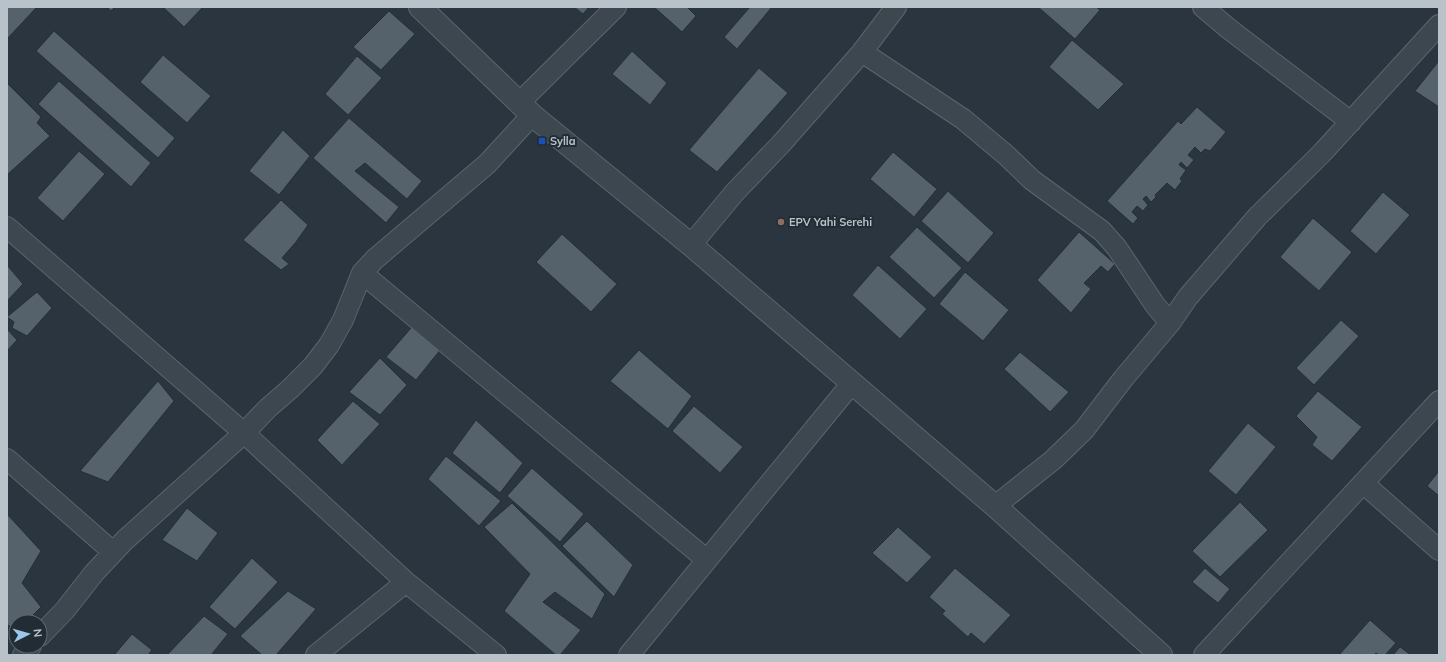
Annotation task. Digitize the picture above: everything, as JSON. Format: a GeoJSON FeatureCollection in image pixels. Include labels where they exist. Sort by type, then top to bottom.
{"type":"FeatureCollection","features":[{"type":"Feature","properties":{"kind":"street"},"geometry":{"type":"LineString","coordinates":[[420,7],[526,109],[691,245],[852,383],[994,506],[1160,655]]}},
{"type":"Feature","properties":{"kind":"street"},"geometry":{"type":"LineString","coordinates":[[48,628],[65,610],[94,573],[125,540],[244,433],[268,408],[313,366],[329,345],[343,320],[362,273],[375,259],[487,164],[526,109],[616,7]]}},
{"type":"Feature","properties":{"kind":"street"},"geometry":{"type":"LineString","coordinates":[[691,245],[735,192],[781,144],[862,52],[896,7]]}},
{"type":"Feature","properties":{"kind":"street"},"geometry":{"type":"LineString","coordinates":[[1202,7],[1352,122]]}},
{"type":"Feature","properties":{"kind":"street"},"geometry":{"type":"LineString","coordinates":[[994,506],[1053,460],[1084,430],[1123,379],[1170,323],[1188,297],[1257,217],[1352,122],[1439,25]]}},
{"type":"Feature","properties":{"kind":"street"},"geometry":{"type":"LineString","coordinates":[[862,52],[963,119],[1006,155],[1032,180],[1102,231],[1117,248],[1155,304],[1170,323]]}},
{"type":"Feature","properties":{"kind":"street"},"geometry":{"type":"LineString","coordinates":[[7,227],[244,433],[406,582],[496,655]]}},
{"type":"Feature","properties":{"kind":"street"},"geometry":{"type":"LineString","coordinates":[[362,273],[707,560]]}},
{"type":"Feature","properties":{"kind":"street"},"geometry":{"type":"LineString","coordinates":[[629,655],[852,383]]}},
{"type":"Feature","properties":{"kind":"street"},"geometry":{"type":"LineString","coordinates":[[1204,655],[1439,401]]}},
{"type":"Feature","properties":{"kind":"street"},"geometry":{"type":"LineString","coordinates":[[7,459],[113,552]]}},
{"type":"Feature","properties":{"kind":"street"},"geometry":{"type":"LineString","coordinates":[[1364,483],[1439,550]]}},
{"type":"Feature","properties":{"kind":"street"},"geometry":{"type":"LineString","coordinates":[[316,655],[406,582]]}},
{"type":"Feature","properties":{"kind":"building"},"geometry":{"type":"Polygon","coordinates":[[[7,7],[37,7],[7,39],[7,7]]]}},
{"type":"Feature","properties":{"kind":"building"},"geometry":{"type":"Polygon","coordinates":[[[107,7],[115,7],[111,11],[107,7]]]}},
{"type":"Feature","properties":{"kind":"building"},"geometry":{"type":"Polygon","coordinates":[[[163,7],[203,7],[184,27],[163,7]]]}},
{"type":"Feature","properties":{"kind":"building"},"geometry":{"type":"Polygon","coordinates":[[[574,7],[589,7],[583,14],[574,7]]]}},
{"type":"Feature","properties":{"kind":"building"},"geometry":{"type":"Polygon","coordinates":[[[654,7],[687,7],[696,16],[682,32],[654,7]]]}},
{"type":"Feature","properties":{"kind":"building"},"geometry":{"type":"Polygon","coordinates":[[[750,7],[772,7],[737,49],[724,37],[750,7]]]}},
{"type":"Feature","properties":{"kind":"building"},"geometry":{"type":"Polygon","coordinates":[[[1038,7],[1096,7],[1100,10],[1075,39],[1038,7]]]}},
{"type":"Feature","properties":{"kind":"building"},"geometry":{"type":"Polygon","coordinates":[[[389,11],[415,34],[381,70],[353,47],[389,11]]]}},
{"type":"Feature","properties":{"kind":"building"},"geometry":{"type":"Polygon","coordinates":[[[54,31],[175,138],[158,158],[36,51],[54,31]]]}},
{"type":"Feature","properties":{"kind":"building"},"geometry":{"type":"Polygon","coordinates":[[[1072,40],[1124,84],[1098,110],[1049,67],[1072,40]]]}},
{"type":"Feature","properties":{"kind":"building"},"geometry":{"type":"Polygon","coordinates":[[[632,51],[667,83],[650,105],[612,74],[632,51]]]}},
{"type":"Feature","properties":{"kind":"building"},"geometry":{"type":"Polygon","coordinates":[[[163,55],[211,96],[187,123],[140,82],[163,55]]]}},
{"type":"Feature","properties":{"kind":"building"},"geometry":{"type":"Polygon","coordinates":[[[357,56],[382,78],[348,115],[325,94],[357,56]]]}},
{"type":"Feature","properties":{"kind":"building"},"geometry":{"type":"Polygon","coordinates":[[[1439,62],[1439,107],[1415,91],[1439,62]]]}},
{"type":"Feature","properties":{"kind":"building"},"geometry":{"type":"Polygon","coordinates":[[[759,68],[788,93],[717,172],[689,150],[759,68]]]}},
{"type":"Feature","properties":{"kind":"building"},"geometry":{"type":"Polygon","coordinates":[[[59,81],[151,163],[131,187],[38,104],[59,81]]]}},
{"type":"Feature","properties":{"kind":"building"},"geometry":{"type":"Polygon","coordinates":[[[7,83],[41,117],[37,123],[50,136],[8,174],[7,173],[7,83]]]}},
{"type":"Feature","properties":{"kind":"building"},"geometry":{"type":"Polygon","coordinates":[[[1197,107],[1226,132],[1210,151],[1205,149],[1201,153],[1195,147],[1188,155],[1194,160],[1187,168],[1181,162],[1179,165],[1186,170],[1180,179],[1182,181],[1175,190],[1167,183],[1155,195],[1156,197],[1151,202],[1146,196],[1143,199],[1148,205],[1143,211],[1137,206],[1132,212],[1138,218],[1133,224],[1107,201],[1178,121],[1181,124],[1197,107]]]}},
{"type":"Feature","properties":{"kind":"building"},"geometry":{"type":"Polygon","coordinates":[[[349,118],[422,181],[407,199],[365,163],[355,171],[399,207],[386,223],[313,158],[349,118]]]}},
{"type":"Feature","properties":{"kind":"building"},"geometry":{"type":"Polygon","coordinates":[[[283,130],[310,156],[279,195],[249,171],[283,130]]]}},
{"type":"Feature","properties":{"kind":"building"},"geometry":{"type":"Polygon","coordinates":[[[79,151],[105,174],[63,221],[37,198],[79,151]]]}},
{"type":"Feature","properties":{"kind":"building"},"geometry":{"type":"Polygon","coordinates":[[[893,152],[937,189],[914,217],[870,179],[893,152]]]}},
{"type":"Feature","properties":{"kind":"building"},"geometry":{"type":"Polygon","coordinates":[[[948,191],[994,233],[968,263],[921,221],[948,191]]]}},
{"type":"Feature","properties":{"kind":"building"},"geometry":{"type":"Polygon","coordinates":[[[1383,192],[1410,215],[1376,254],[1350,231],[1383,192]]]}},
{"type":"Feature","properties":{"kind":"building"},"geometry":{"type":"Polygon","coordinates":[[[281,200],[308,225],[282,258],[289,264],[281,270],[243,240],[281,200]]]}},
{"type":"Feature","properties":{"kind":"building"},"geometry":{"type":"Polygon","coordinates":[[[1313,218],[1352,252],[1319,291],[1280,257],[1313,218]]]}},
{"type":"Feature","properties":{"kind":"building"},"geometry":{"type":"Polygon","coordinates":[[[917,227],[962,268],[934,298],[889,257],[917,227]]]}},
{"type":"Feature","properties":{"kind":"building"},"geometry":{"type":"Polygon","coordinates":[[[1079,232],[1115,264],[1108,272],[1101,266],[1084,283],[1091,289],[1071,313],[1037,280],[1079,232]]]}},
{"type":"Feature","properties":{"kind":"building"},"geometry":{"type":"Polygon","coordinates":[[[562,234],[617,284],[591,312],[536,262],[562,234]]]}},
{"type":"Feature","properties":{"kind":"building"},"geometry":{"type":"Polygon","coordinates":[[[7,265],[23,284],[7,301],[7,265]]]}},
{"type":"Feature","properties":{"kind":"building"},"geometry":{"type":"Polygon","coordinates":[[[878,265],[927,309],[900,339],[852,295],[878,265]]]}},
{"type":"Feature","properties":{"kind":"building"},"geometry":{"type":"Polygon","coordinates":[[[965,272],[1009,310],[983,341],[939,304],[965,272]]]}},
{"type":"Feature","properties":{"kind":"building"},"geometry":{"type":"Polygon","coordinates":[[[37,292],[52,308],[27,336],[12,328],[14,322],[7,317],[37,292]]]}},
{"type":"Feature","properties":{"kind":"building"},"geometry":{"type":"Polygon","coordinates":[[[1341,320],[1359,336],[1314,385],[1296,368],[1341,320]]]}},
{"type":"Feature","properties":{"kind":"building"},"geometry":{"type":"Polygon","coordinates":[[[417,321],[445,344],[416,380],[386,357],[417,321]]]}},
{"type":"Feature","properties":{"kind":"building"},"geometry":{"type":"Polygon","coordinates":[[[7,329],[17,340],[7,351],[7,329]]]}},
{"type":"Feature","properties":{"kind":"building"},"geometry":{"type":"Polygon","coordinates":[[[639,350],[692,396],[668,429],[610,381],[639,350]]]}},
{"type":"Feature","properties":{"kind":"building"},"geometry":{"type":"Polygon","coordinates":[[[1020,352],[1069,392],[1050,412],[1004,369],[1020,352]]]}},
{"type":"Feature","properties":{"kind":"building"},"geometry":{"type":"Polygon","coordinates":[[[380,358],[407,385],[380,415],[349,392],[380,358]]]}},
{"type":"Feature","properties":{"kind":"building"},"geometry":{"type":"Polygon","coordinates":[[[158,381],[174,401],[108,482],[80,471],[158,381]]]}},
{"type":"Feature","properties":{"kind":"building"},"geometry":{"type":"Polygon","coordinates":[[[1318,391],[1362,427],[1332,461],[1312,445],[1317,437],[1296,416],[1318,391]]]}},
{"type":"Feature","properties":{"kind":"building"},"geometry":{"type":"Polygon","coordinates":[[[353,401],[380,424],[342,465],[317,440],[353,401]]]}},
{"type":"Feature","properties":{"kind":"building"},"geometry":{"type":"Polygon","coordinates":[[[694,406],[743,447],[720,473],[672,431],[694,406]]]}},
{"type":"Feature","properties":{"kind":"building"},"geometry":{"type":"Polygon","coordinates":[[[476,420],[523,463],[500,493],[452,453],[476,420]]]}},
{"type":"Feature","properties":{"kind":"building"},"geometry":{"type":"Polygon","coordinates":[[[1248,423],[1276,447],[1236,495],[1208,471],[1248,423]]]}},
{"type":"Feature","properties":{"kind":"building"},"geometry":{"type":"Polygon","coordinates":[[[446,456],[501,501],[479,526],[428,479],[446,456]]]}},
{"type":"Feature","properties":{"kind":"building"},"geometry":{"type":"Polygon","coordinates":[[[532,468],[584,514],[560,542],[507,496],[532,468]]]}},
{"type":"Feature","properties":{"kind":"building"},"geometry":{"type":"Polygon","coordinates":[[[1439,471],[1439,496],[1427,486],[1439,471]]]}},
{"type":"Feature","properties":{"kind":"building"},"geometry":{"type":"Polygon","coordinates":[[[1240,502],[1268,530],[1220,577],[1192,551],[1240,502]]]}},
{"type":"Feature","properties":{"kind":"building"},"geometry":{"type":"Polygon","coordinates":[[[512,503],[605,594],[592,619],[555,592],[543,602],[581,630],[560,655],[556,655],[504,611],[530,574],[484,527],[512,503]]]}},
{"type":"Feature","properties":{"kind":"building"},"geometry":{"type":"Polygon","coordinates":[[[187,508],[218,533],[197,561],[162,540],[187,508]]]}},
{"type":"Feature","properties":{"kind":"building"},"geometry":{"type":"Polygon","coordinates":[[[7,514],[41,551],[22,583],[41,607],[34,614],[8,614],[8,625],[7,514]]]}},
{"type":"Feature","properties":{"kind":"building"},"geometry":{"type":"Polygon","coordinates":[[[587,521],[633,565],[614,597],[562,546],[587,521]]]}},
{"type":"Feature","properties":{"kind":"building"},"geometry":{"type":"Polygon","coordinates":[[[898,527],[932,557],[907,583],[872,553],[898,527]]]}},
{"type":"Feature","properties":{"kind":"building"},"geometry":{"type":"Polygon","coordinates":[[[252,558],[278,582],[235,629],[209,607],[252,558]]]}},
{"type":"Feature","properties":{"kind":"building"},"geometry":{"type":"Polygon","coordinates":[[[955,568],[1011,615],[984,644],[971,633],[968,637],[942,614],[945,611],[929,597],[955,568]]]}},
{"type":"Feature","properties":{"kind":"building"},"geometry":{"type":"Polygon","coordinates":[[[1205,568],[1230,589],[1218,603],[1192,582],[1205,568]]]}},
{"type":"Feature","properties":{"kind":"building"},"geometry":{"type":"Polygon","coordinates":[[[288,591],[316,609],[276,655],[262,655],[240,636],[288,591]]]}},
{"type":"Feature","properties":{"kind":"building"},"geometry":{"type":"Polygon","coordinates":[[[204,616],[228,634],[211,655],[167,655],[204,616]]]}},
{"type":"Feature","properties":{"kind":"building"},"geometry":{"type":"Polygon","coordinates":[[[1370,620],[1396,643],[1385,655],[1379,655],[1376,653],[1374,655],[1339,655],[1370,620]]]}},
{"type":"Feature","properties":{"kind":"building"},"geometry":{"type":"Polygon","coordinates":[[[132,634],[152,650],[148,655],[115,654],[132,634]]]}},
{"type":"Feature","properties":{"kind":"building"},"geometry":{"type":"Polygon","coordinates":[[[1400,647],[1411,655],[1393,655],[1400,647]]]}},
{"type":"Feature","properties":{"kind":"place","name":"Sylla"},"geometry":{"type":"Point","coordinates":[542,141]}},
{"type":"Feature","properties":{"kind":"place","name":"EPV Yahi Serehi"},"geometry":{"type":"Point","coordinates":[781,222]}}]}
